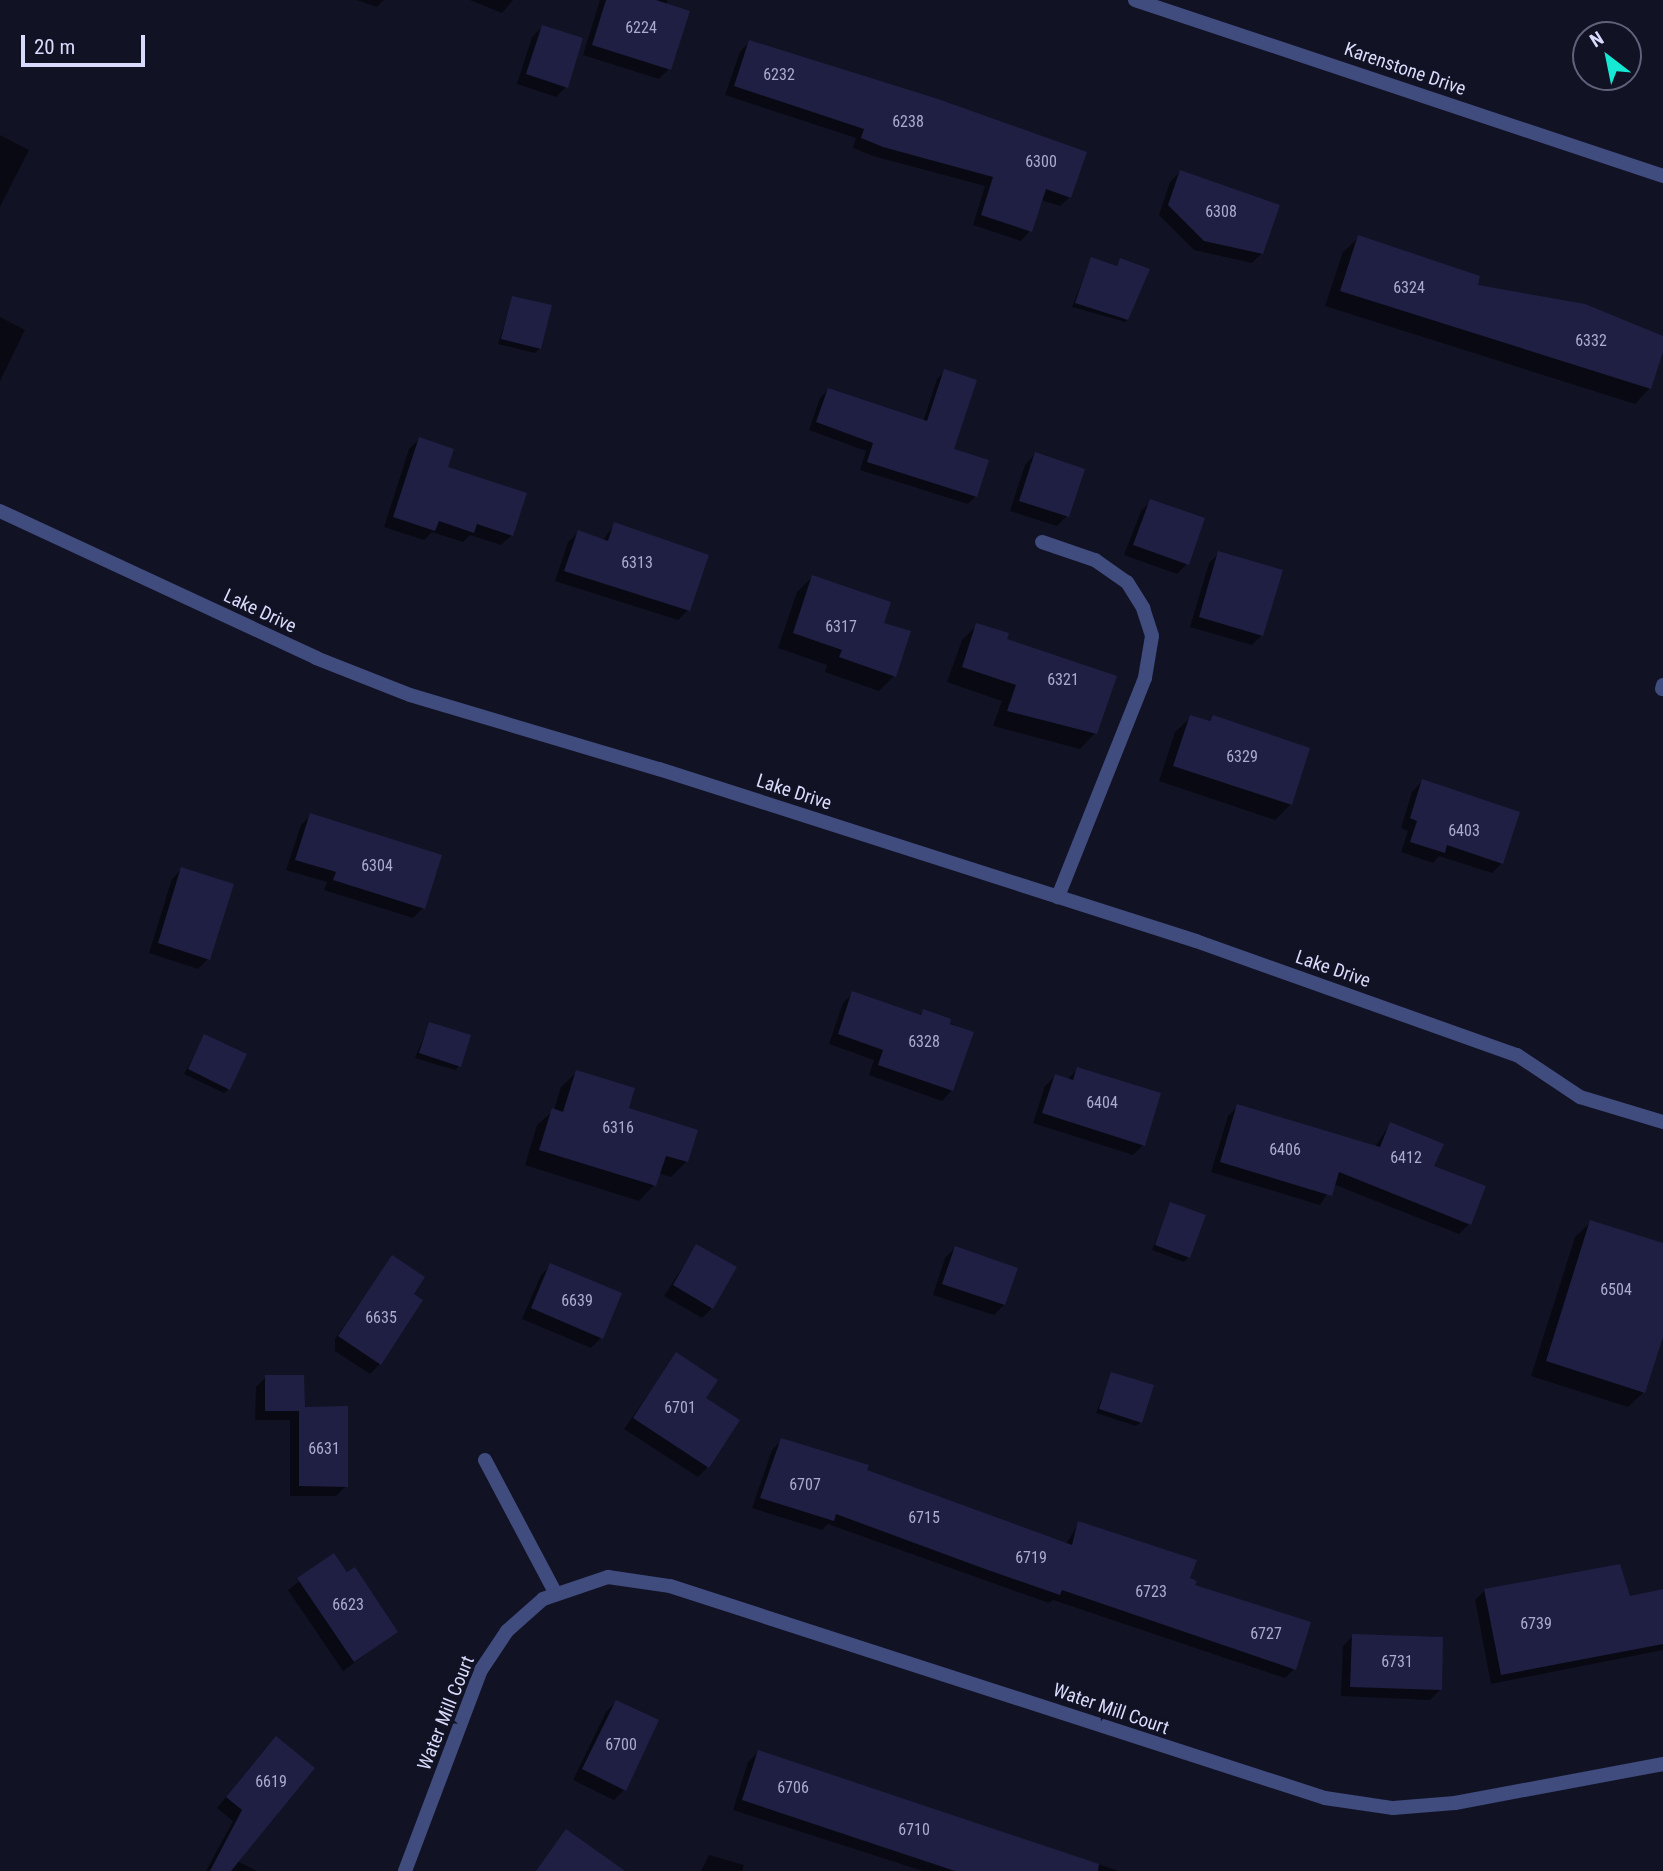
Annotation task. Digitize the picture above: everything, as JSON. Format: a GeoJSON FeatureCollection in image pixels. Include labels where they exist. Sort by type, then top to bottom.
{"type":"FeatureCollection","features":[{"type":"Feature","properties":{"kind":"street","name":"Karenstone Drive"},"geometry":{"type":"LineString","coordinates":[[1135,0],[1663,176]]}},
{"type":"Feature","properties":{"kind":"street","name":"Lake Drive"},"geometry":{"type":"LineString","coordinates":[[0,511],[316,658],[410,695],[1058,897],[1517,1055],[1580,1097],[1663,1122]]}},
{"type":"Feature","properties":{"kind":"street"},"geometry":{"type":"LineString","coordinates":[[1042,542],[1095,559],[1127,582],[1143,608],[1152,636],[1145,678],[1058,897]]}},
{"type":"Feature","properties":{"kind":"street"},"geometry":{"type":"LineString","coordinates":[[485,1460],[556,1594]]}},
{"type":"Feature","properties":{"kind":"street","name":"Water Mill Court"},"geometry":{"type":"LineString","coordinates":[[405,1871],[481,1670],[507,1631],[543,1599],[608,1577],[670,1586],[1325,1798],[1393,1808],[1455,1804],[1663,1764]]}},
{"type":"Feature","properties":{"kind":"building"},"geometry":{"type":"Polygon","coordinates":[[[606,0],[656,0],[690,11],[671,70],[592,45],[606,0]]]}},
{"type":"Feature","properties":{"kind":"building"},"geometry":{"type":"Polygon","coordinates":[[[542,25],[583,38],[568,88],[526,74],[542,25]]]}},
{"type":"Feature","properties":{"kind":"building"},"geometry":{"type":"Polygon","coordinates":[[[749,40],[938,99],[1087,152],[1071,198],[1046,189],[1032,232],[981,215],[993,177],[883,147],[861,138],[864,129],[734,86],[749,40]]]}},
{"type":"Feature","properties":{"kind":"building"},"geometry":{"type":"Polygon","coordinates":[[[1180,170],[1280,205],[1263,254],[1204,241],[1168,205],[1180,170]]]}},
{"type":"Feature","properties":{"kind":"building"},"geometry":{"type":"Polygon","coordinates":[[[1358,235],[1480,276],[1478,285],[1585,304],[1663,336],[1663,352],[1651,389],[1340,291],[1358,235]]]}},
{"type":"Feature","properties":{"kind":"building"},"geometry":{"type":"Polygon","coordinates":[[[1091,257],[1117,266],[1120,258],[1150,269],[1128,320],[1075,303],[1091,257]]]}},
{"type":"Feature","properties":{"kind":"building"},"geometry":{"type":"Polygon","coordinates":[[[512,296],[552,305],[541,349],[501,339],[512,296]]]}},
{"type":"Feature","properties":{"kind":"building"},"geometry":{"type":"Polygon","coordinates":[[[944,369],[977,380],[954,449],[989,460],[977,497],[867,462],[873,443],[816,422],[828,388],[927,421],[944,369]]]}},
{"type":"Feature","properties":{"kind":"building"},"geometry":{"type":"Polygon","coordinates":[[[419,437],[454,449],[448,467],[527,493],[513,536],[477,524],[474,533],[439,521],[435,531],[393,517],[419,437]]]}},
{"type":"Feature","properties":{"kind":"building"},"geometry":{"type":"Polygon","coordinates":[[[1035,452],[1085,469],[1069,517],[1019,501],[1035,452]]]}},
{"type":"Feature","properties":{"kind":"building"},"geometry":{"type":"Polygon","coordinates":[[[1150,499],[1205,518],[1189,565],[1133,545],[1150,499]]]}},
{"type":"Feature","properties":{"kind":"building"},"geometry":{"type":"Polygon","coordinates":[[[614,522],[709,555],[690,611],[564,571],[578,530],[608,541],[614,522]]]}},
{"type":"Feature","properties":{"kind":"building"},"geometry":{"type":"Polygon","coordinates":[[[1218,551],[1283,570],[1263,636],[1199,617],[1218,551]]]}},
{"type":"Feature","properties":{"kind":"building"},"geometry":{"type":"Polygon","coordinates":[[[812,575],[891,602],[884,623],[911,631],[896,677],[839,657],[842,650],[793,633],[812,575]]]}},
{"type":"Feature","properties":{"kind":"building"},"geometry":{"type":"Polygon","coordinates":[[[976,623],[1009,633],[1007,639],[1117,676],[1097,734],[1007,711],[1016,685],[962,667],[976,623]]]}},
{"type":"Feature","properties":{"kind":"building"},"geometry":{"type":"Polygon","coordinates":[[[1190,715],[1210,721],[1213,715],[1310,748],[1292,805],[1173,766],[1190,715]]]}},
{"type":"Feature","properties":{"kind":"building"},"geometry":{"type":"Polygon","coordinates":[[[1422,779],[1520,812],[1503,864],[1447,845],[1445,853],[1410,842],[1417,821],[1410,818],[1422,779]]]}},
{"type":"Feature","properties":{"kind":"building"},"geometry":{"type":"Polygon","coordinates":[[[310,813],[442,855],[425,909],[333,880],[336,872],[295,860],[310,813]]]}},
{"type":"Feature","properties":{"kind":"building"},"geometry":{"type":"Polygon","coordinates":[[[181,867],[234,884],[210,960],[158,943],[181,867]]]}},
{"type":"Feature","properties":{"kind":"building"},"geometry":{"type":"Polygon","coordinates":[[[852,991],[921,1015],[923,1009],[951,1019],[950,1024],[974,1032],[953,1091],[878,1065],[883,1050],[838,1034],[852,991]]]}},
{"type":"Feature","properties":{"kind":"building"},"geometry":{"type":"Polygon","coordinates":[[[429,1022],[471,1035],[461,1067],[419,1053],[429,1022]]]}},
{"type":"Feature","properties":{"kind":"building"},"geometry":{"type":"Polygon","coordinates":[[[204,1034],[247,1054],[230,1090],[188,1069],[204,1034]]]}},
{"type":"Feature","properties":{"kind":"building"},"geometry":{"type":"Polygon","coordinates":[[[1077,1067],[1161,1093],[1145,1146],[1042,1113],[1055,1074],[1073,1080],[1077,1067]]]}},
{"type":"Feature","properties":{"kind":"building"},"geometry":{"type":"Polygon","coordinates":[[[576,1070],[635,1088],[629,1108],[698,1130],[688,1162],[666,1156],[656,1186],[539,1150],[552,1108],[563,1112],[576,1070]]]}},
{"type":"Feature","properties":{"kind":"building"},"geometry":{"type":"Polygon","coordinates":[[[1237,1104],[1380,1147],[1390,1122],[1444,1144],[1434,1166],[1486,1186],[1471,1225],[1339,1172],[1332,1196],[1220,1162],[1237,1104]]]}},
{"type":"Feature","properties":{"kind":"building"},"geometry":{"type":"Polygon","coordinates":[[[1170,1202],[1206,1215],[1190,1258],[1155,1245],[1170,1202]]]}},
{"type":"Feature","properties":{"kind":"building"},"geometry":{"type":"Polygon","coordinates":[[[1590,1220],[1663,1243],[1663,1337],[1645,1393],[1546,1361],[1590,1220]]]}},
{"type":"Feature","properties":{"kind":"building"},"geometry":{"type":"Polygon","coordinates":[[[696,1244],[737,1267],[713,1309],[673,1285],[696,1244]]]}},
{"type":"Feature","properties":{"kind":"building"},"geometry":{"type":"Polygon","coordinates":[[[955,1246],[1018,1268],[1005,1305],[942,1284],[955,1246]]]}},
{"type":"Feature","properties":{"kind":"building"},"geometry":{"type":"Polygon","coordinates":[[[392,1255],[425,1277],[414,1294],[423,1300],[381,1365],[338,1336],[392,1255]]]}},
{"type":"Feature","properties":{"kind":"building"},"geometry":{"type":"Polygon","coordinates":[[[550,1263],[622,1293],[603,1339],[531,1308],[550,1263]]]}},
{"type":"Feature","properties":{"kind":"building"},"geometry":{"type":"Polygon","coordinates":[[[676,1352],[718,1380],[706,1398],[740,1420],[709,1468],[633,1418],[676,1352]]]}},
{"type":"Feature","properties":{"kind":"building"},"geometry":{"type":"Polygon","coordinates":[[[1111,1372],[1154,1385],[1142,1423],[1099,1409],[1111,1372]]]}},
{"type":"Feature","properties":{"kind":"building"},"geometry":{"type":"Polygon","coordinates":[[[265,1375],[304,1375],[305,1407],[348,1406],[348,1487],[299,1486],[299,1411],[265,1411],[265,1375]]]}},
{"type":"Feature","properties":{"kind":"building"},"geometry":{"type":"Polygon","coordinates":[[[781,1438],[869,1465],[867,1470],[1072,1545],[1078,1521],[1197,1560],[1190,1578],[1197,1581],[1195,1585],[1311,1622],[1296,1670],[1062,1590],[1060,1595],[836,1514],[834,1521],[760,1498],[781,1438]]]}},
{"type":"Feature","properties":{"kind":"building"},"geometry":{"type":"Polygon","coordinates":[[[334,1553],[347,1572],[355,1567],[398,1632],[354,1662],[297,1578],[334,1553]]]}},
{"type":"Feature","properties":{"kind":"building"},"geometry":{"type":"Polygon","coordinates":[[[1620,1564],[1630,1596],[1663,1589],[1663,1644],[1501,1675],[1484,1589],[1620,1564]]]}},
{"type":"Feature","properties":{"kind":"building"},"geometry":{"type":"Polygon","coordinates":[[[1352,1634],[1443,1637],[1442,1690],[1350,1687],[1352,1634]]]}},
{"type":"Feature","properties":{"kind":"building"},"geometry":{"type":"Polygon","coordinates":[[[616,1700],[659,1720],[626,1791],[582,1769],[616,1700]]]}},
{"type":"Feature","properties":{"kind":"building"},"geometry":{"type":"Polygon","coordinates":[[[276,1736],[315,1768],[231,1871],[210,1871],[242,1810],[226,1797],[276,1736]]]}},
{"type":"Feature","properties":{"kind":"building"},"geometry":{"type":"Polygon","coordinates":[[[758,1750],[1099,1864],[1098,1871],[955,1871],[742,1800],[758,1750]]]}},
{"type":"Feature","properties":{"kind":"building"},"geometry":{"type":"Polygon","coordinates":[[[566,1829],[625,1871],[536,1871],[566,1829]]]}}]}
